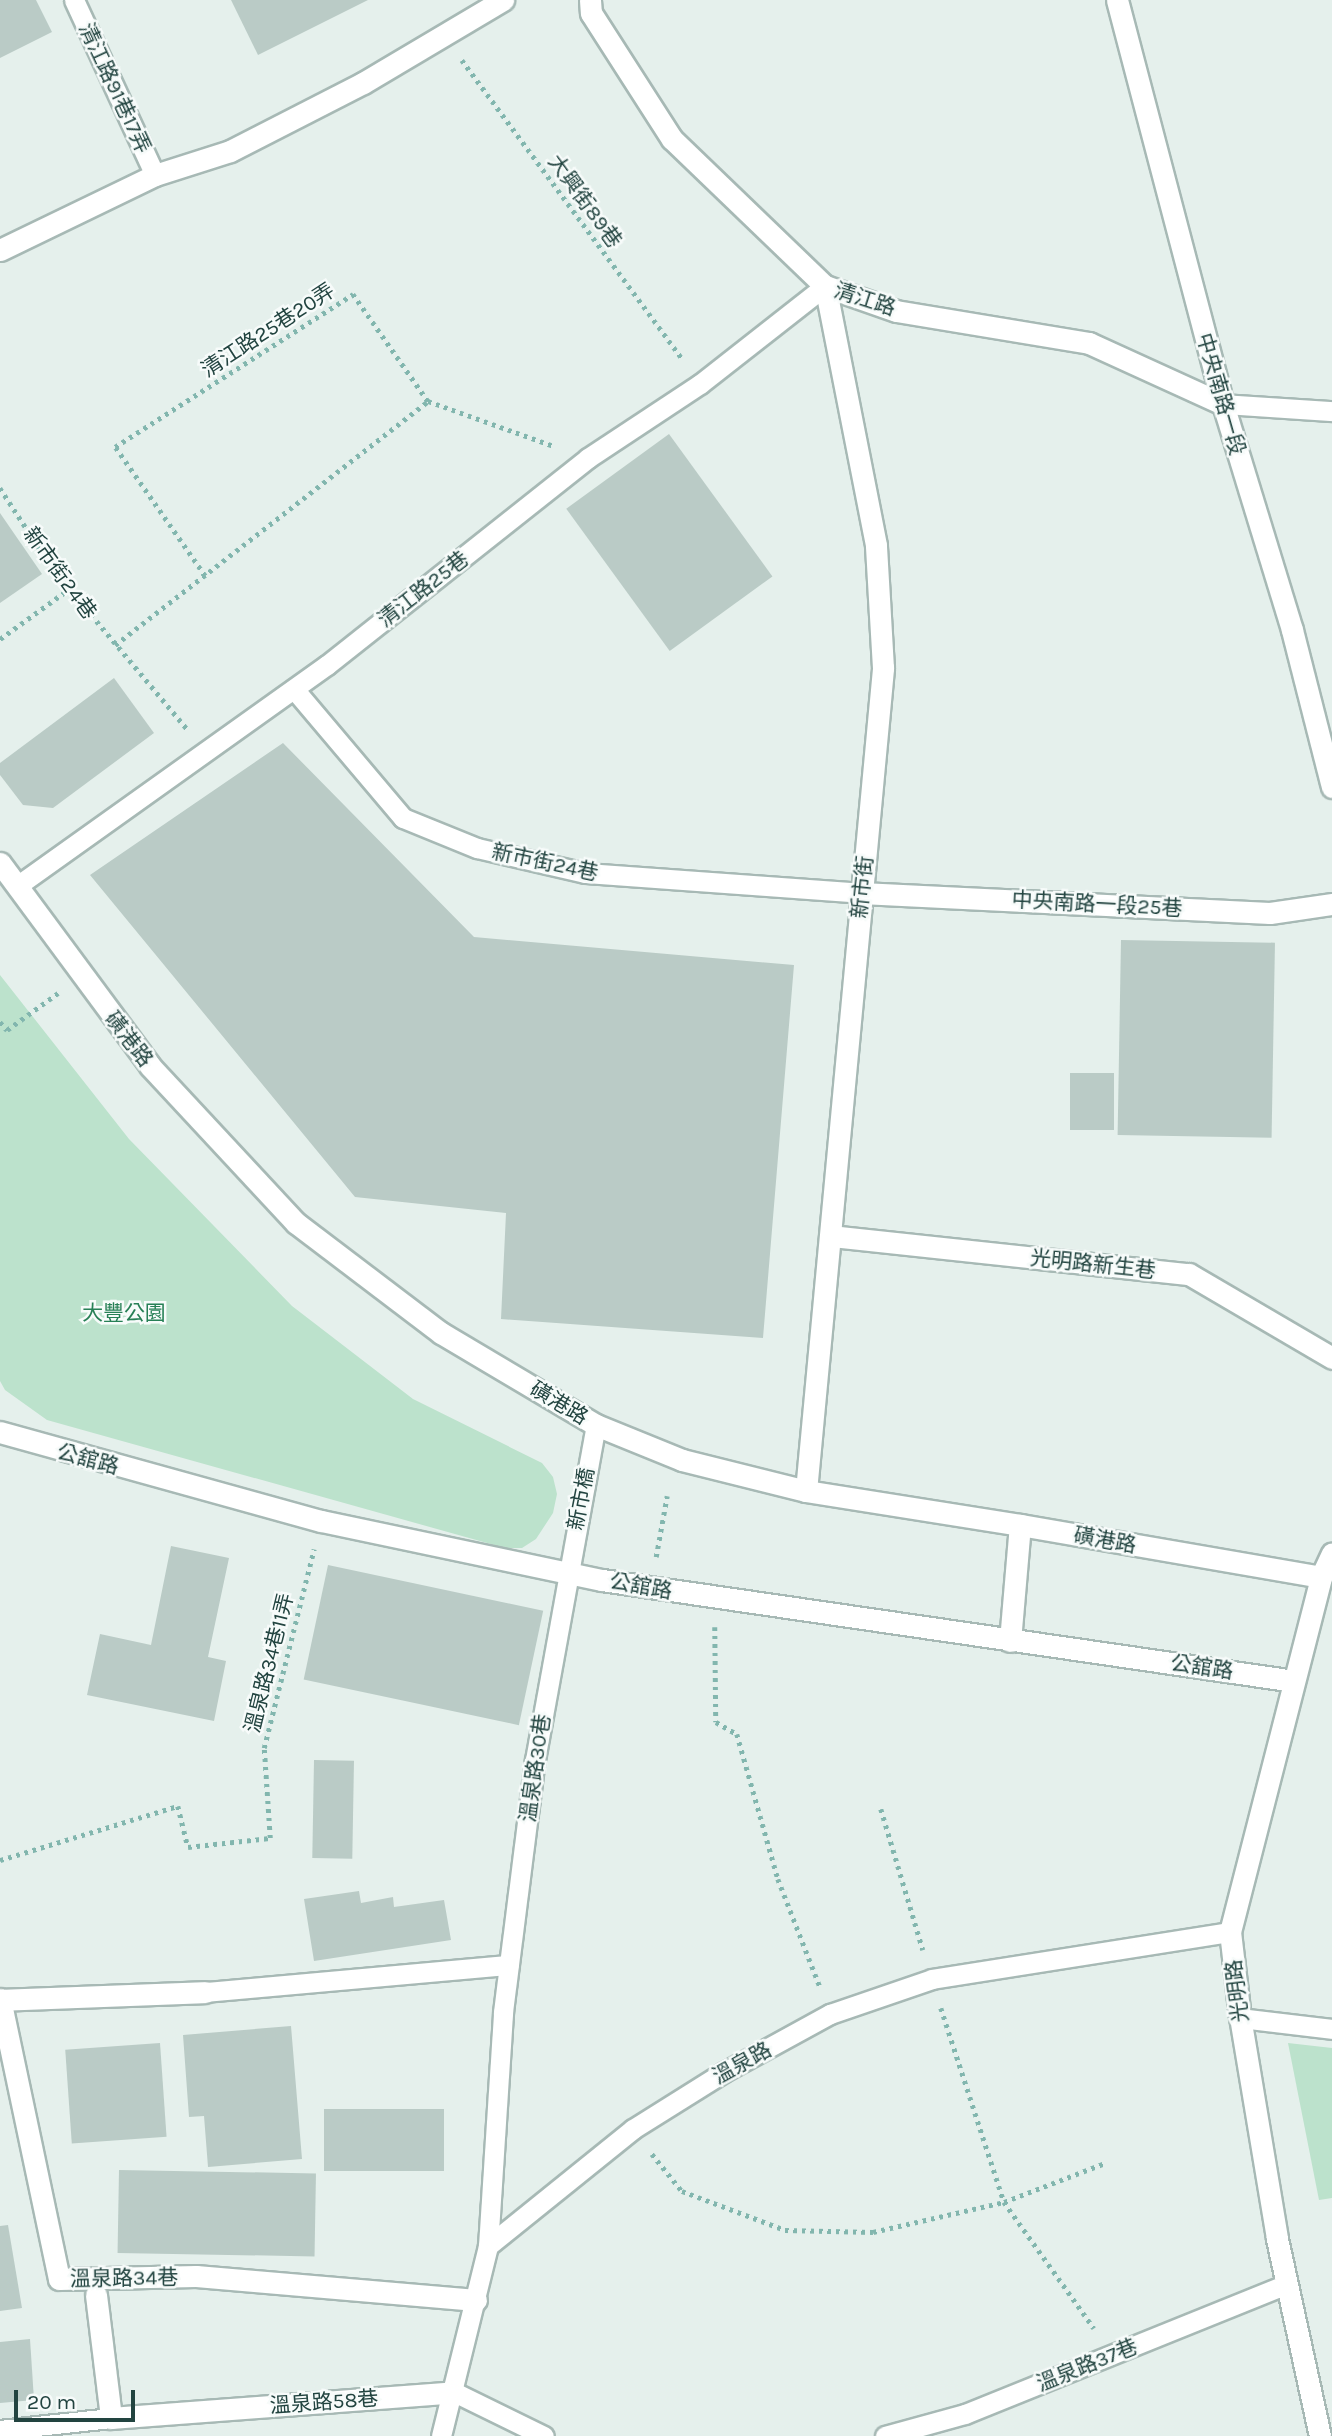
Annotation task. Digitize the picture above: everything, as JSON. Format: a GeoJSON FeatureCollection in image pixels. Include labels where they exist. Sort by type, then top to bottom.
{"type":"FeatureCollection","features":[{"type":"Feature","properties":{"kind":"street"},"geometry":{"type":"LineString","coordinates":[[0,250],[155,175],[230,151],[445,37],[503,0]]}},
{"type":"Feature","properties":{"kind":"street","name":"清江路"},"geometry":{"type":"LineString","coordinates":[[590,0],[591,13],[672,139],[825,286],[896,311],[1089,343],[1223,404]]}},
{"type":"Feature","properties":{"kind":"street","name":"中央南路一段"},"geometry":{"type":"LineString","coordinates":[[1117,0],[1223,404],[1327,747],[1332,787]]}},
{"type":"Feature","properties":{"kind":"street","name":"新市街"},"geometry":{"type":"LineString","coordinates":[[806,1491],[883,668],[877,559],[825,286]]}},
{"type":"Feature","properties":{"kind":"street","name":"磺港路"},"geometry":{"type":"LineString","coordinates":[[0,863],[149,1066],[296,1223],[441,1333],[596,1425],[682,1460],[806,1491],[1326,1575]]}},
{"type":"Feature","properties":{"kind":"street","name":"中央南路一段25巷"},"geometry":{"type":"LineString","coordinates":[[861,894],[1270,913],[1332,904]]}},
{"type":"Feature","properties":{"kind":"street","name":"光明路新生巷"},"geometry":{"type":"LineString","coordinates":[[831,1236],[1189,1274],[1332,1358]]}},
{"type":"Feature","properties":{"kind":"street","name":"公舘路"},"geometry":{"type":"LineString","coordinates":[[0,1432],[321,1521],[567,1573],[715,1599],[1294,1681]]}},
{"type":"Feature","properties":{"kind":"street"},"geometry":{"type":"LineString","coordinates":[[1010,1641],[1020,1525]]}},
{"type":"Feature","properties":{"kind":"street","name":"光明路"},"geometry":{"type":"LineString","coordinates":[[1320,2436],[1287,2284],[1240,2018],[1230,1931],[1294,1681],[1332,1553]]}},
{"type":"Feature","properties":{"kind":"street"},"geometry":{"type":"LineString","coordinates":[[0,2000],[205,1992]]}},
{"type":"Feature","properties":{"kind":"street","name":"溫泉路34巷"},"geometry":{"type":"LineString","coordinates":[[0,2000],[58,2279],[196,2276],[476,2300]]}},
{"type":"Feature","properties":{"kind":"street"},"geometry":{"type":"LineString","coordinates":[[96,2295],[111,2418]]}},
{"type":"Feature","properties":{"kind":"street","name":"溫泉路58巷"},"geometry":{"type":"LineString","coordinates":[[111,2418],[454,2392]]}},
{"type":"Feature","properties":{"kind":"lane","name":"清江路91巷17弄"},"geometry":{"type":"LineString","coordinates":[[74,0],[155,175]]}},
{"type":"Feature","properties":{"kind":"lane","name":"清江路25巷"},"geometry":{"type":"LineString","coordinates":[[17,886],[293,689],[587,458],[700,384],[825,286]]}},
{"type":"Feature","properties":{"kind":"lane"},"geometry":{"type":"LineString","coordinates":[[1223,404],[1332,411]]}},
{"type":"Feature","properties":{"kind":"lane","name":"新市街24巷"},"geometry":{"type":"LineString","coordinates":[[293,689],[404,818],[477,848],[585,873],[861,894]]}},
{"type":"Feature","properties":{"kind":"lane","name":"新市橋"},"geometry":{"type":"LineString","coordinates":[[567,1573],[596,1425]]}},
{"type":"Feature","properties":{"kind":"lane","name":"溫泉路30巷"},"geometry":{"type":"LineString","coordinates":[[488,2246],[509,1965],[535,1760],[567,1573]]}},
{"type":"Feature","properties":{"kind":"lane","name":"溫泉路"},"geometry":{"type":"LineString","coordinates":[[488,2246],[633,2129],[724,2072],[831,2014],[932,1979],[1230,1931]]}},
{"type":"Feature","properties":{"kind":"lane"},"geometry":{"type":"LineString","coordinates":[[205,1992],[509,1965]]}},
{"type":"Feature","properties":{"kind":"lane"},"geometry":{"type":"LineString","coordinates":[[1240,2018],[1332,2029]]}},
{"type":"Feature","properties":{"kind":"lane"},"geometry":{"type":"LineString","coordinates":[[441,2436],[488,2246]]}},
{"type":"Feature","properties":{"kind":"lane","name":"溫泉路37巷"},"geometry":{"type":"LineString","coordinates":[[885,2436],[965,2414],[1287,2284]]}},
{"type":"Feature","properties":{"kind":"lane"},"geometry":{"type":"LineString","coordinates":[[454,2392],[544,2436]]}},
{"type":"Feature","properties":{"kind":"lane","name":"溫泉路58巷"},"geometry":{"type":"LineString","coordinates":[[0,2430],[111,2418]]}},
{"type":"Feature","properties":{"kind":"path","name":"大興街89巷"},"geometry":{"type":"LineString","coordinates":[[445,37],[700,384]]}},
{"type":"Feature","properties":{"kind":"path","name":"清江路25巷20弄"},"geometry":{"type":"LineString","coordinates":[[205,576],[115,447],[352,294],[428,401]]}},
{"type":"Feature","properties":{"kind":"path"},"geometry":{"type":"LineString","coordinates":[[115,645],[428,401],[587,458]]}},
{"type":"Feature","properties":{"kind":"path","name":"新市街24巷"},"geometry":{"type":"LineString","coordinates":[[0,488],[69,589],[207,752]]}},
{"type":"Feature","properties":{"kind":"path"},"geometry":{"type":"LineString","coordinates":[[0,639],[69,589]]}},
{"type":"Feature","properties":{"kind":"path"},"geometry":{"type":"LineString","coordinates":[[0,1022],[7,1030],[82,978]]}},
{"type":"Feature","properties":{"kind":"path"},"geometry":{"type":"LineString","coordinates":[[656,1560],[667,1496]]}},
{"type":"Feature","properties":{"kind":"path","name":"溫泉路34巷11弄"},"geometry":{"type":"LineString","coordinates":[[0,1860],[178,1806],[188,1847],[270,1838],[264,1748],[321,1521]]}},
{"type":"Feature","properties":{"kind":"path"},"geometry":{"type":"LineString","coordinates":[[715,1599],[716,1722],[737,1734],[778,1879],[831,2014]]}},
{"type":"Feature","properties":{"kind":"path"},"geometry":{"type":"LineString","coordinates":[[881,1809],[932,1979],[1004,2202],[1113,2354]]}},
{"type":"Feature","properties":{"kind":"path"},"geometry":{"type":"LineString","coordinates":[[633,2129],[681,2191],[785,2230],[873,2232],[1004,2202],[1105,2162]]}},
{"type":"Feature","properties":{"kind":"green space","name":"大豐公園"},"geometry":{"type":"Polygon","coordinates":[[[0,975],[129,1139],[292,1306],[413,1399],[542,1463],[553,1477],[557,1494],[553,1513],[536,1539],[522,1548],[505,1548],[47,1420],[5,1390],[0,1381],[0,975]]]}},
{"type":"Feature","properties":{"kind":"green space"},"geometry":{"type":"Polygon","coordinates":[[[1288,2043],[1332,2048],[1332,2198],[1319,2200],[1288,2043]]]}},
{"type":"Feature","properties":{"kind":"building"},"geometry":{"type":"Polygon","coordinates":[[[0,0],[36,0],[52,32],[0,58],[0,0]]]}},
{"type":"Feature","properties":{"kind":"building"},"geometry":{"type":"Polygon","coordinates":[[[231,0],[368,0],[258,55],[231,0]]]}},
{"type":"Feature","properties":{"kind":"building"},"geometry":{"type":"Polygon","coordinates":[[[669,434],[772,576],[670,651],[566,509],[669,434]]]}},
{"type":"Feature","properties":{"kind":"building"},"geometry":{"type":"Polygon","coordinates":[[[0,513],[42,574],[0,603],[0,513]]]}},
{"type":"Feature","properties":{"kind":"building"},"geometry":{"type":"Polygon","coordinates":[[[114,678],[154,733],[53,808],[23,805],[0,775],[0,763],[114,678]]]}},
{"type":"Feature","properties":{"kind":"building"},"geometry":{"type":"Polygon","coordinates":[[[283,743],[474,937],[794,965],[763,1338],[501,1319],[506,1213],[355,1197],[90,875],[283,743]]]}},
{"type":"Feature","properties":{"kind":"building"},"geometry":{"type":"Polygon","coordinates":[[[1121,940],[1275,943],[1272,1138],[1118,1135],[1121,940]]]}},
{"type":"Feature","properties":{"kind":"building"},"geometry":{"type":"Polygon","coordinates":[[[1070,1073],[1114,1073],[1114,1130],[1070,1130],[1070,1073]]]}},
{"type":"Feature","properties":{"kind":"building"},"geometry":{"type":"Polygon","coordinates":[[[171,1546],[229,1558],[208,1657],[226,1661],[214,1721],[87,1695],[100,1634],[151,1645],[171,1546]]]}},
{"type":"Feature","properties":{"kind":"building"},"geometry":{"type":"Polygon","coordinates":[[[328,1565],[543,1611],[519,1725],[304,1679],[328,1565]]]}},
{"type":"Feature","properties":{"kind":"building"},"geometry":{"type":"Polygon","coordinates":[[[314,1760],[354,1761],[352,1859],[312,1858],[314,1760]]]}},
{"type":"Feature","properties":{"kind":"building"},"geometry":{"type":"Polygon","coordinates":[[[359,1891],[361,1903],[393,1897],[394,1907],[444,1900],[451,1940],[314,1961],[304,1899],[359,1891]]]}},
{"type":"Feature","properties":{"kind":"building"},"geometry":{"type":"Polygon","coordinates":[[[291,2026],[302,2159],[208,2167],[204,2116],[189,2117],[183,2035],[291,2026]]]}},
{"type":"Feature","properties":{"kind":"building"},"geometry":{"type":"Polygon","coordinates":[[[160,2043],[167,2137],[72,2143],[65,2050],[160,2043]]]}},
{"type":"Feature","properties":{"kind":"building"},"geometry":{"type":"Polygon","coordinates":[[[324,2109],[444,2109],[444,2171],[324,2171],[324,2109]]]}},
{"type":"Feature","properties":{"kind":"building"},"geometry":{"type":"Polygon","coordinates":[[[119,2170],[316,2173],[315,2256],[118,2253],[119,2170]]]}},
{"type":"Feature","properties":{"kind":"building"},"geometry":{"type":"Polygon","coordinates":[[[8,2225],[22,2308],[0,2311],[0,2226],[8,2225]]]}},
{"type":"Feature","properties":{"kind":"building"},"geometry":{"type":"Polygon","coordinates":[[[30,2339],[34,2400],[0,2403],[0,2342],[30,2339]]]}}]}
